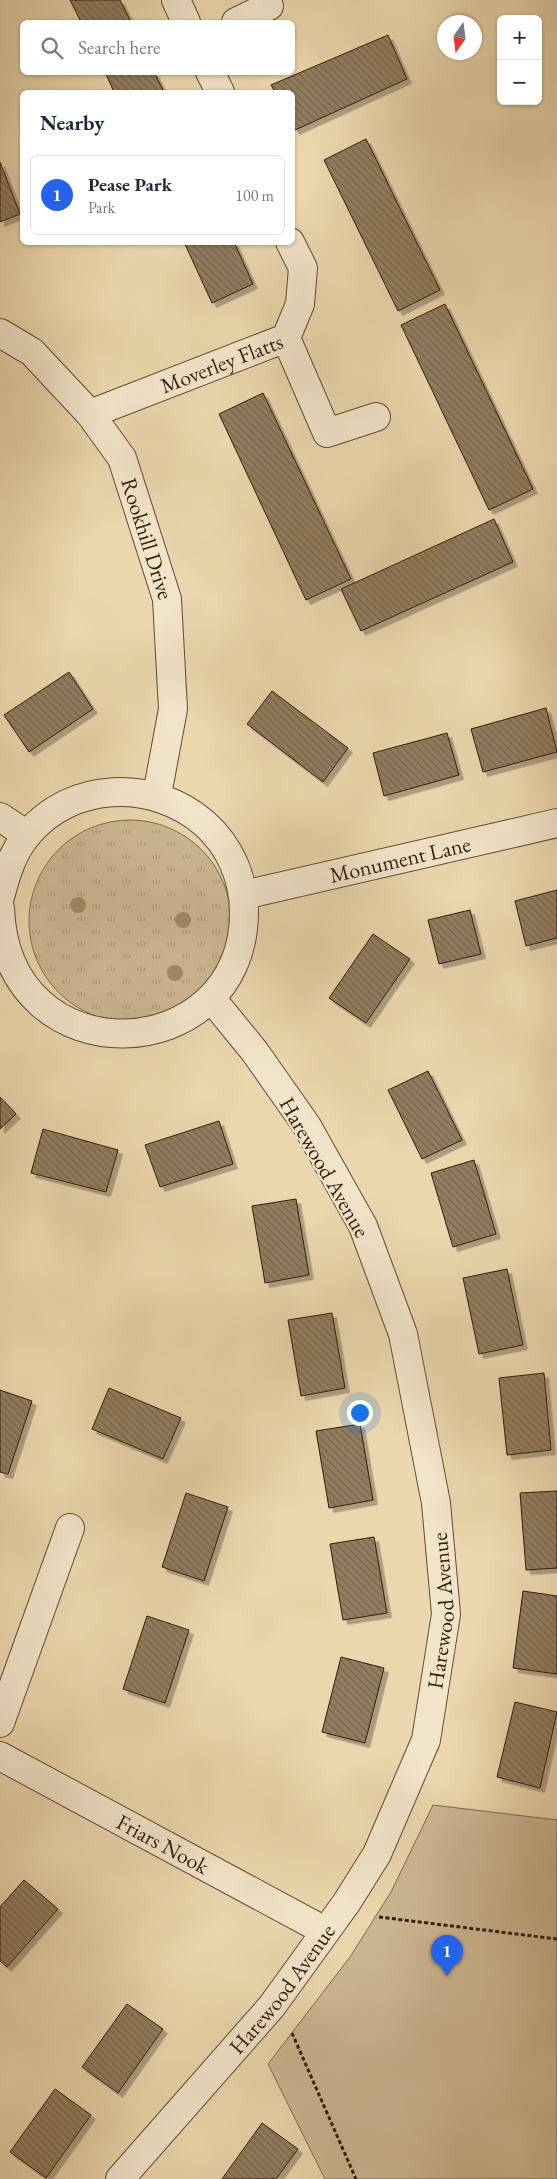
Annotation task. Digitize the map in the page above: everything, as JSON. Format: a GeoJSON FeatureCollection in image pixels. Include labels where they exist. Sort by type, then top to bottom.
{"type":"FeatureCollection","features":[{"type":"Feature","properties":{"kind":"street"},"geometry":{"type":"LineString","coordinates":[[176,0],[185,20]]}},
{"type":"Feature","properties":{"kind":"street"},"geometry":{"type":"LineString","coordinates":[[240,20],[269,6]]}},
{"type":"Feature","properties":{"kind":"street"},"geometry":{"type":"LineString","coordinates":[[212,75],[219,90]]}},
{"type":"Feature","properties":{"kind":"street","name":"Moverley Flatts"},"geometry":{"type":"LineString","coordinates":[[90,414],[286,338],[300,304],[303,268],[292,245]]}},
{"type":"Feature","properties":{"kind":"street","name":"Rookhill Drive"},"geometry":{"type":"LineString","coordinates":[[0,332],[32,352],[90,414],[122,458],[167,599],[173,709],[157,795]]}},
{"type":"Feature","properties":{"kind":"street"},"geometry":{"type":"LineString","coordinates":[[286,338],[327,433],[376,417]]}},
{"type":"Feature","properties":{"kind":"street"},"geometry":{"type":"LineString","coordinates":[[0,897],[9,864],[27,835],[54,811],[86,796],[122,790],[157,795],[189,810],[215,833],[234,862],[244,895],[244,932],[232,968],[211,998],[179,1022],[142,1034],[103,1034],[65,1022],[34,998],[6,967],[1,933],[0,908]]}},
{"type":"Feature","properties":{"kind":"street"},"geometry":{"type":"LineString","coordinates":[[0,817],[27,835]]}},
{"type":"Feature","properties":{"kind":"street","name":"Monument Lane"},"geometry":{"type":"LineString","coordinates":[[244,895],[557,822]]}},
{"type":"Feature","properties":{"kind":"street","name":"Harewood Avenue"},"geometry":{"type":"LineString","coordinates":[[120,2179],[272,2006],[347,1902],[377,1854],[426,1740],[446,1614],[436,1503],[403,1334],[363,1226],[307,1126],[255,1052],[211,998]]}},
{"type":"Feature","properties":{"kind":"street"},"geometry":{"type":"LineString","coordinates":[[0,1723],[70,1528]]}},
{"type":"Feature","properties":{"kind":"street","name":"Friars Nook"},"geometry":{"type":"LineString","coordinates":[[0,1756],[325,1931]]}},
{"type":"Feature","properties":{"kind":"path"},"geometry":{"type":"LineString","coordinates":[[347,1902],[367,1915],[557,1939]]}},
{"type":"Feature","properties":{"kind":"path"},"geometry":{"type":"LineString","coordinates":[[272,2006],[292,2034],[356,2179]]}},
{"type":"Feature","properties":{"kind":"green space"},"geometry":{"type":"Polygon","coordinates":[[[130,820],[150,822],[169,828],[186,837],[208,857],[223,882],[229,901],[231,921],[229,941],[223,960],[214,977],[194,999],[169,1014],[150,1020],[130,1022],[110,1020],[91,1014],[74,1005],[52,985],[37,960],[31,941],[29,921],[31,901],[37,882],[46,865],[66,843],[91,828],[110,822],[130,820]]]}},
{"type":"Feature","properties":{"kind":"green space"},"geometry":{"type":"Polygon","coordinates":[[[433,1805],[557,1820],[557,2179],[325,2179],[268,2064],[350,1957],[391,1892],[433,1805]]]}},
{"type":"Feature","properties":{"kind":"building"},"geometry":{"type":"Polygon","coordinates":[[[70,0],[120,0],[130,20],[80,20],[70,0]]]}},
{"type":"Feature","properties":{"kind":"building"},"geometry":{"type":"Polygon","coordinates":[[[388,35],[407,79],[295,130],[295,90],[274,90],[271,85],[388,35]]]}},
{"type":"Feature","properties":{"kind":"building"},"geometry":{"type":"Polygon","coordinates":[[[106,75],[156,75],[163,90],[113,90],[106,75]]]}},
{"type":"Feature","properties":{"kind":"building"},"geometry":{"type":"Polygon","coordinates":[[[366,139],[440,290],[398,311],[324,160],[366,139]]]}},
{"type":"Feature","properties":{"kind":"building"},"geometry":{"type":"Polygon","coordinates":[[[0,162],[20,214],[0,222],[0,162]]]}},
{"type":"Feature","properties":{"kind":"building"},"geometry":{"type":"Polygon","coordinates":[[[185,245],[235,245],[253,284],[212,303],[185,245]]]}},
{"type":"Feature","properties":{"kind":"building"},"geometry":{"type":"Polygon","coordinates":[[[445,304],[533,489],[489,510],[401,325],[445,304]]]}},
{"type":"Feature","properties":{"kind":"building"},"geometry":{"type":"Polygon","coordinates":[[[263,393],[351,579],[306,600],[219,414],[263,393]]]}},
{"type":"Feature","properties":{"kind":"building"},"geometry":{"type":"Polygon","coordinates":[[[494,519],[513,562],[361,631],[341,589],[494,519]]]}},
{"type":"Feature","properties":{"kind":"building"},"geometry":{"type":"Polygon","coordinates":[[[69,672],[93,709],[29,752],[4,715],[69,672]]]}},
{"type":"Feature","properties":{"kind":"building"},"geometry":{"type":"Polygon","coordinates":[[[272,691],[348,748],[323,782],[247,724],[272,691]]]}},
{"type":"Feature","properties":{"kind":"building"},"geometry":{"type":"Polygon","coordinates":[[[546,708],[557,752],[483,772],[471,729],[546,708]]]}},
{"type":"Feature","properties":{"kind":"building"},"geometry":{"type":"Polygon","coordinates":[[[447,733],[459,775],[384,796],[373,753],[447,733]]]}},
{"type":"Feature","properties":{"kind":"building"},"geometry":{"type":"Polygon","coordinates":[[[557,890],[557,938],[526,946],[515,901],[557,890]]]}},
{"type":"Feature","properties":{"kind":"building"},"geometry":{"type":"Polygon","coordinates":[[[470,910],[481,954],[439,964],[428,920],[470,910]]]}},
{"type":"Feature","properties":{"kind":"building"},"geometry":{"type":"Polygon","coordinates":[[[373,934],[410,959],[366,1023],[329,998],[373,934]]]}},
{"type":"Feature","properties":{"kind":"building"},"geometry":{"type":"Polygon","coordinates":[[[428,1071],[462,1140],[422,1159],[388,1090],[428,1071]]]}},
{"type":"Feature","properties":{"kind":"building"},"geometry":{"type":"Polygon","coordinates":[[[0,1097],[16,1114],[0,1129],[0,1097]]]}},
{"type":"Feature","properties":{"kind":"building"},"geometry":{"type":"Polygon","coordinates":[[[219,1121],[233,1164],[160,1187],[145,1145],[219,1121]]]}},
{"type":"Feature","properties":{"kind":"building"},"geometry":{"type":"Polygon","coordinates":[[[43,1129],[118,1150],[106,1192],[31,1173],[43,1129]]]}},
{"type":"Feature","properties":{"kind":"building"},"geometry":{"type":"Polygon","coordinates":[[[474,1160],[496,1234],[453,1247],[431,1173],[474,1160]]]}},
{"type":"Feature","properties":{"kind":"building"},"geometry":{"type":"Polygon","coordinates":[[[296,1199],[309,1275],[265,1283],[252,1206],[296,1199]]]}},
{"type":"Feature","properties":{"kind":"building"},"geometry":{"type":"Polygon","coordinates":[[[507,1269],[523,1345],[479,1354],[463,1278],[507,1269]]]}},
{"type":"Feature","properties":{"kind":"building"},"geometry":{"type":"Polygon","coordinates":[[[332,1313],[345,1388],[301,1396],[288,1320],[332,1313]]]}},
{"type":"Feature","properties":{"kind":"building"},"geometry":{"type":"Polygon","coordinates":[[[544,1373],[551,1450],[507,1455],[499,1378],[544,1373]]]}},
{"type":"Feature","properties":{"kind":"building"},"geometry":{"type":"Polygon","coordinates":[[[109,1388],[181,1418],[163,1459],[92,1429],[109,1388]]]}},
{"type":"Feature","properties":{"kind":"building"},"geometry":{"type":"Polygon","coordinates":[[[0,1390],[32,1401],[8,1474],[0,1472],[0,1390]]]}},
{"type":"Feature","properties":{"kind":"building"},"geometry":{"type":"Polygon","coordinates":[[[360,1424],[373,1500],[329,1508],[316,1431],[360,1424]]]}},
{"type":"Feature","properties":{"kind":"building"},"geometry":{"type":"Polygon","coordinates":[[[557,1491],[557,1568],[526,1570],[520,1493],[557,1491]]]}},
{"type":"Feature","properties":{"kind":"building"},"geometry":{"type":"Polygon","coordinates":[[[186,1493],[228,1507],[204,1581],[162,1567],[186,1493]]]}},
{"type":"Feature","properties":{"kind":"building"},"geometry":{"type":"Polygon","coordinates":[[[374,1537],[387,1613],[343,1620],[330,1544],[374,1537]]]}},
{"type":"Feature","properties":{"kind":"building"},"geometry":{"type":"Polygon","coordinates":[[[523,1591],[557,1596],[557,1674],[513,1668],[523,1591]]]}},
{"type":"Feature","properties":{"kind":"building"},"geometry":{"type":"Polygon","coordinates":[[[147,1616],[189,1630],[165,1703],[123,1689],[147,1616]]]}},
{"type":"Feature","properties":{"kind":"building"},"geometry":{"type":"Polygon","coordinates":[[[341,1657],[384,1668],[365,1743],[322,1732],[341,1657]]]}},
{"type":"Feature","properties":{"kind":"building"},"geometry":{"type":"Polygon","coordinates":[[[515,1702],[557,1712],[540,1788],[497,1777],[515,1702]]]}},
{"type":"Feature","properties":{"kind":"building"},"geometry":{"type":"Polygon","coordinates":[[[24,1880],[58,1909],[7,1967],[0,1961],[0,1907],[24,1880]]]}},
{"type":"Feature","properties":{"kind":"building"},"geometry":{"type":"Polygon","coordinates":[[[127,2004],[163,2029],[118,2093],[82,2067],[127,2004]]]}},
{"type":"Feature","properties":{"kind":"building"},"geometry":{"type":"Polygon","coordinates":[[[55,2089],[91,2115],[46,2178],[10,2152],[55,2089]]]}},
{"type":"Feature","properties":{"kind":"building"},"geometry":{"type":"Polygon","coordinates":[[[262,2123],[298,2149],[276,2179],[222,2179],[262,2123]]]}},
{"type":"Feature","properties":{"kind":"place","name":"Pease Park"},"geometry":{"type":"Point","coordinates":[447,1976]}}]}
